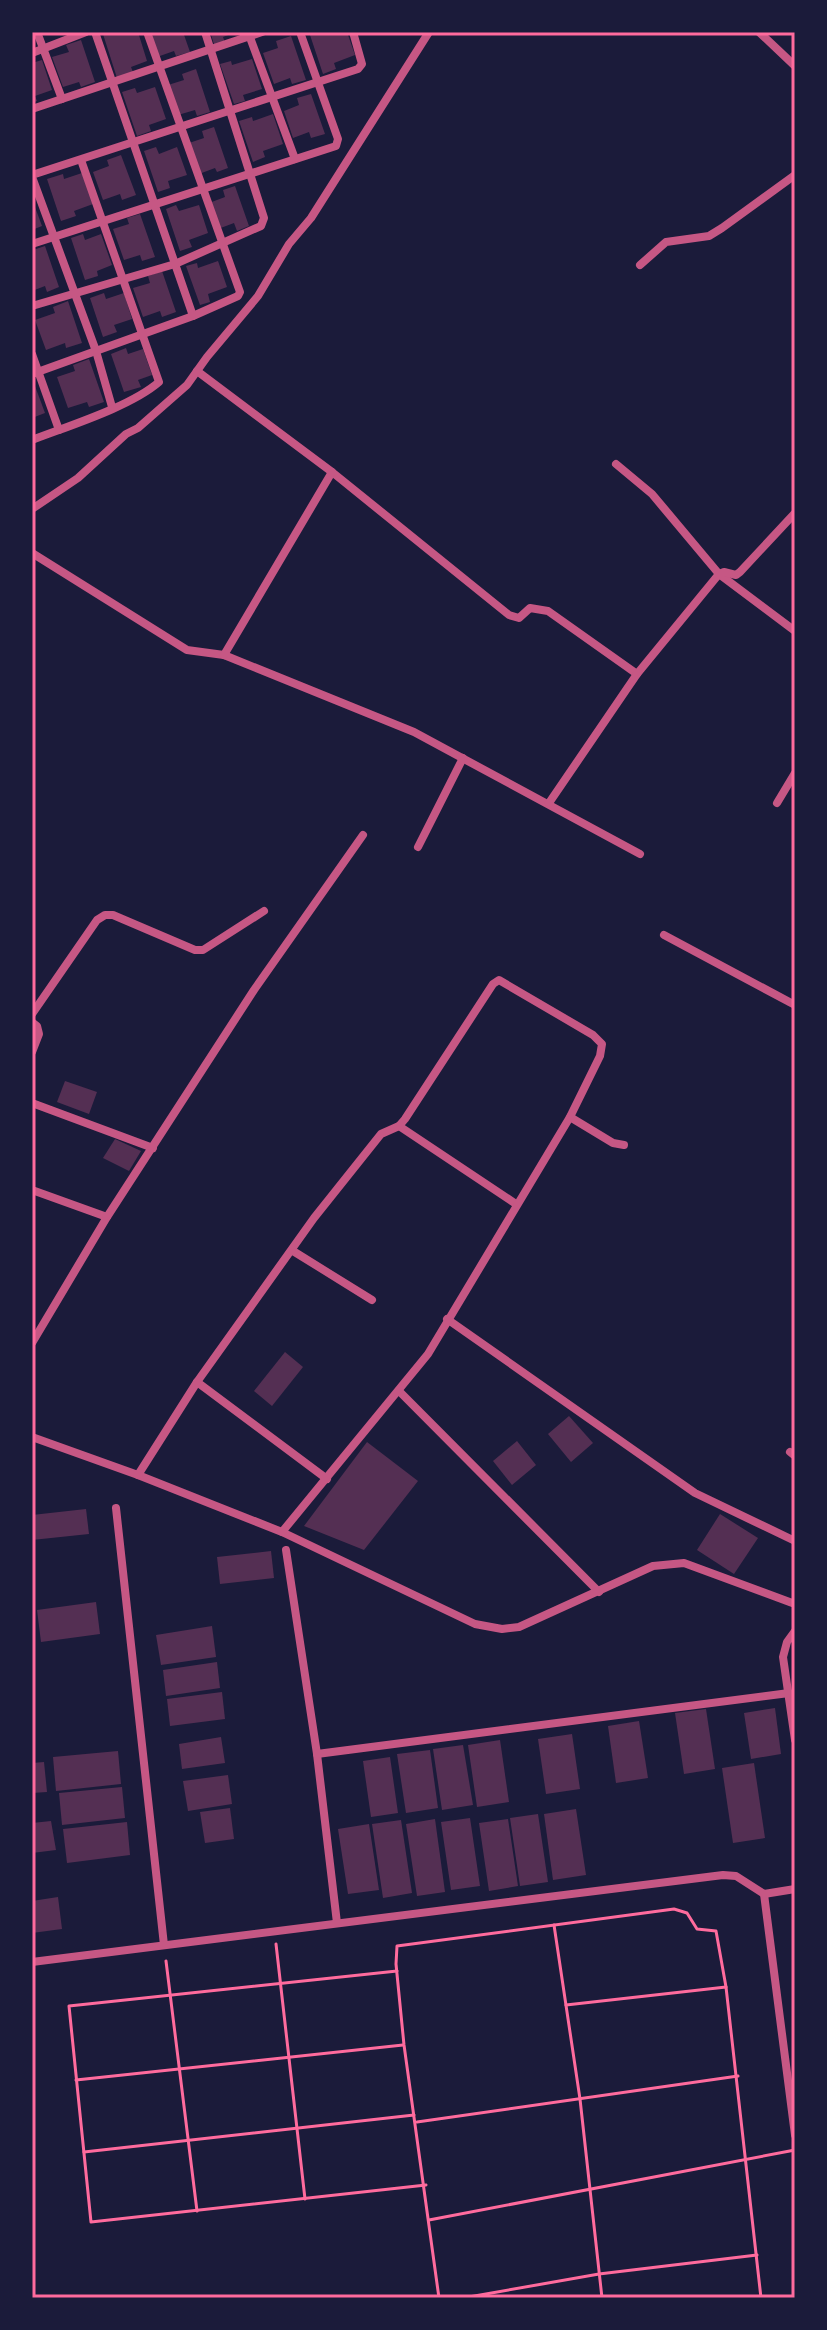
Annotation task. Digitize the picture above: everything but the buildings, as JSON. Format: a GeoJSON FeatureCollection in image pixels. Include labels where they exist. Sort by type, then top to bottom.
{"type":"FeatureCollection","features":[{"type":"Feature","properties":{"kind":"street"},"geometry":{"type":"LineString","coordinates":[[37,32],[62,99]]}},
{"type":"Feature","properties":{"kind":"street"},"geometry":{"type":"LineString","coordinates":[[32,53],[86,32]]}},
{"type":"Feature","properties":{"kind":"street"},"geometry":{"type":"LineString","coordinates":[[95,32],[193,316]]}},
{"type":"Feature","properties":{"kind":"street"},"geometry":{"type":"LineString","coordinates":[[35,373],[193,316],[238,296],[240,292],[147,32]]}},
{"type":"Feature","properties":{"kind":"street"},"geometry":{"type":"LineString","coordinates":[[32,306],[175,264],[261,226],[264,218],[205,32]]}},
{"type":"Feature","properties":{"kind":"street"},"geometry":{"type":"LineString","coordinates":[[32,109],[262,32]]}},
{"type":"Feature","properties":{"kind":"street"},"geometry":{"type":"LineString","coordinates":[[32,244],[336,146],[338,139],[300,32]]}},
{"type":"Feature","properties":{"kind":"street"},"geometry":{"type":"LineString","coordinates":[[32,509],[78,478],[187,385],[258,296],[429,32]]}},
{"type":"Feature","properties":{"kind":"street"},"geometry":{"type":"LineString","coordinates":[[759,32],[795,66]]}},
{"type":"Feature","properties":{"kind":"street"},"geometry":{"type":"LineString","coordinates":[[112,407],[96,351],[32,176],[358,69],[362,64],[355,33]]}},
{"type":"Feature","properties":{"kind":"street"},"geometry":{"type":"LineString","coordinates":[[249,34],[295,159]]}},
{"type":"Feature","properties":{"kind":"street"},"geometry":{"type":"LineString","coordinates":[[32,440],[112,407],[159,382],[81,160]]}},
{"type":"Feature","properties":{"kind":"street"},"geometry":{"type":"LineString","coordinates":[[640,265],[666,242],[709,236],[795,175]]}},
{"type":"Feature","properties":{"kind":"street"},"geometry":{"type":"LineString","coordinates":[[32,354],[35,373],[59,430]]}},
{"type":"Feature","properties":{"kind":"street"},"geometry":{"type":"LineString","coordinates":[[197,371],[332,472],[509,615],[519,618],[530,608],[548,611],[637,674]]}},
{"type":"Feature","properties":{"kind":"street"},"geometry":{"type":"LineString","coordinates":[[616,464],[652,494],[719,574],[795,631]]}},
{"type":"Feature","properties":{"kind":"street"},"geometry":{"type":"LineString","coordinates":[[224,655],[332,472]]}},
{"type":"Feature","properties":{"kind":"street"},"geometry":{"type":"LineString","coordinates":[[549,803],[637,674],[719,574],[740,572],[795,513]]}},
{"type":"Feature","properties":{"kind":"street"},"geometry":{"type":"LineString","coordinates":[[32,553],[187,650],[224,655],[414,732],[640,854]]}},
{"type":"Feature","properties":{"kind":"street"},"geometry":{"type":"LineString","coordinates":[[418,847],[463,758]]}},
{"type":"Feature","properties":{"kind":"street"},"geometry":{"type":"LineString","coordinates":[[777,803],[795,773]]}},
{"type":"Feature","properties":{"kind":"street"},"geometry":{"type":"LineString","coordinates":[[32,1343],[107,1217],[254,990],[363,835]]}},
{"type":"Feature","properties":{"kind":"street"},"geometry":{"type":"LineString","coordinates":[[32,1014],[97,920],[105,915],[113,915],[195,950],[203,950],[264,911]]}},
{"type":"Feature","properties":{"kind":"street"},"geometry":{"type":"LineString","coordinates":[[664,935],[795,1005]]}},
{"type":"Feature","properties":{"kind":"street"},"geometry":{"type":"LineString","coordinates":[[138,1475],[197,1382],[314,1218],[381,1134],[399,1126],[493,984],[499,980],[593,1035],[602,1044],[600,1056],[570,1117],[428,1354],[282,1532]]}},
{"type":"Feature","properties":{"kind":"street"},"geometry":{"type":"LineString","coordinates":[[32,1022],[39,1034],[32,1052]]}},
{"type":"Feature","properties":{"kind":"street"},"geometry":{"type":"LineString","coordinates":[[32,1103],[153,1148]]}},
{"type":"Feature","properties":{"kind":"street"},"geometry":{"type":"LineString","coordinates":[[570,1117],[613,1143],[624,1145]]}},
{"type":"Feature","properties":{"kind":"street"},"geometry":{"type":"LineString","coordinates":[[399,1126],[516,1204]]}},
{"type":"Feature","properties":{"kind":"street"},"geometry":{"type":"LineString","coordinates":[[32,1190],[107,1217]]}},
{"type":"Feature","properties":{"kind":"street"},"geometry":{"type":"LineString","coordinates":[[293,1251],[372,1300]]}},
{"type":"Feature","properties":{"kind":"street"},"geometry":{"type":"LineString","coordinates":[[447,1319],[695,1493],[795,1541]]}},
{"type":"Feature","properties":{"kind":"street"},"geometry":{"type":"LineString","coordinates":[[197,1382],[327,1479]]}},
{"type":"Feature","properties":{"kind":"street"},"geometry":{"type":"LineString","coordinates":[[399,1391],[599,1592]]}},
{"type":"Feature","properties":{"kind":"street"},"geometry":{"type":"LineString","coordinates":[[32,1437],[282,1532],[475,1624],[519,1627],[653,1566],[684,1563],[795,1604]]}},
{"type":"Feature","properties":{"kind":"street"},"geometry":{"type":"LineString","coordinates":[[116,1508],[164,1945]]}},
{"type":"Feature","properties":{"kind":"street"},"geometry":{"type":"LineString","coordinates":[[286,1550],[317,1754],[337,1923]]}},
{"type":"Feature","properties":{"kind":"street"},"geometry":{"type":"LineString","coordinates":[[795,1631],[787,1642],[783,1657],[795,1740]]}},
{"type":"Feature","properties":{"kind":"street"},"geometry":{"type":"LineString","coordinates":[[317,1754],[789,1693]]}},
{"type":"Feature","properties":{"kind":"street"},"geometry":{"type":"LineString","coordinates":[[32,1962],[723,1875],[736,1876],[764,1894],[795,1889]]}},
{"type":"Feature","properties":{"kind":"street"},"geometry":{"type":"LineString","coordinates":[[764,1894],[795,2135]]}},
{"type":"Feature","properties":{"kind":"path"},"geometry":{"type":"LineString","coordinates":[[439,2298],[426,2185],[404,2045],[397,1946],[674,1909],[687,1913],[697,1929],[716,1931],[738,2076],[761,2298]]}},
{"type":"Feature","properties":{"kind":"path"},"geometry":{"type":"LineString","coordinates":[[554,1925],[580,2099],[602,2298]]}},
{"type":"Feature","properties":{"kind":"path"},"geometry":{"type":"LineString","coordinates":[[274,1931],[305,2199]]}},
{"type":"Feature","properties":{"kind":"path"},"geometry":{"type":"LineString","coordinates":[[164,1945],[197,2211]]}},
{"type":"Feature","properties":{"kind":"path"},"geometry":{"type":"LineString","coordinates":[[397,1971],[69,2006],[91,2222],[426,2185]]}},
{"type":"Feature","properties":{"kind":"path"},"geometry":{"type":"LineString","coordinates":[[566,2005],[726,1987]]}},
{"type":"Feature","properties":{"kind":"path"},"geometry":{"type":"LineString","coordinates":[[76,2080],[404,2045]]}},
{"type":"Feature","properties":{"kind":"path"},"geometry":{"type":"LineString","coordinates":[[416,2122],[738,2076]]}},
{"type":"Feature","properties":{"kind":"path"},"geometry":{"type":"LineString","coordinates":[[84,2152],[415,2115]]}},
{"type":"Feature","properties":{"kind":"path"},"geometry":{"type":"LineString","coordinates":[[429,2220],[795,2150]]}},
{"type":"Feature","properties":{"kind":"path"},"geometry":{"type":"LineString","coordinates":[[463,2298],[599,2274],[757,2255]]}}]}
